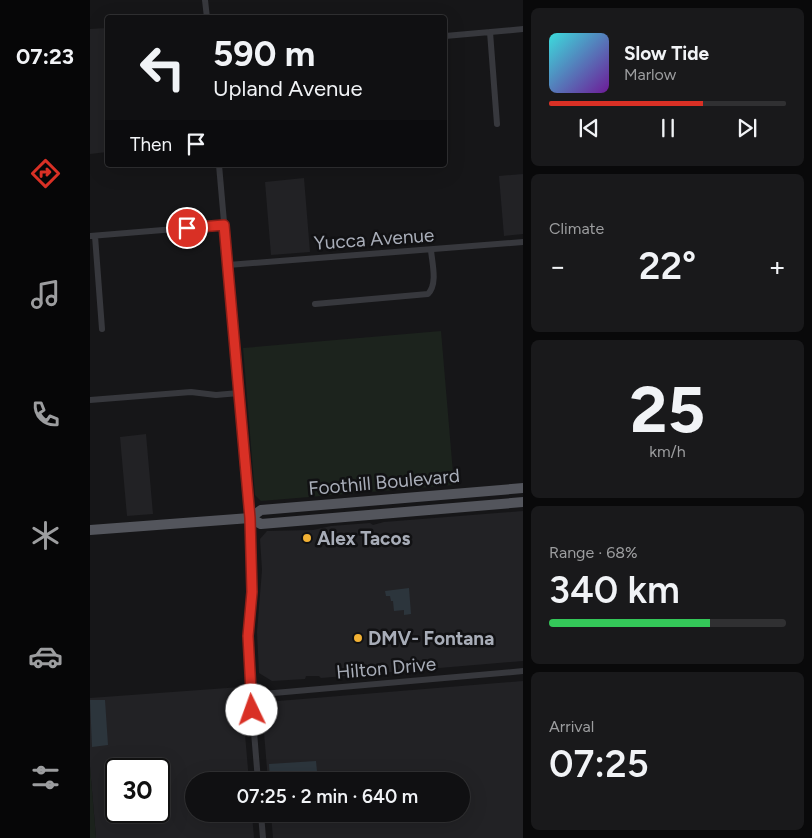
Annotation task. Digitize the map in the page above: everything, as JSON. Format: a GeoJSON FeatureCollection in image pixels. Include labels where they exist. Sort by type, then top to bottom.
{"type":"FeatureCollection","features":[{"type":"Feature","properties":{"kind":"main road","name":"Foothill Boulevard"},"geometry":{"type":"LineString","coordinates":[[90,530],[250,518],[261,510],[523,488]]}},
{"type":"Feature","properties":{"kind":"main road","name":"Foothill Boulevard"},"geometry":{"type":"LineString","coordinates":[[250,518],[261,524],[523,502]]}},
{"type":"Feature","properties":{"kind":"street"},"geometry":{"type":"LineString","coordinates":[[205,0],[206,15]]}},
{"type":"Feature","properties":{"kind":"street"},"geometry":{"type":"LineString","coordinates":[[447,36],[523,29]]}},
{"type":"Feature","properties":{"kind":"street"},"geometry":{"type":"LineString","coordinates":[[490,32],[497,124]]}},
{"type":"Feature","properties":{"kind":"street"},"geometry":{"type":"LineString","coordinates":[[219,167],[250,518],[252,592],[248,636],[257,772]]}},
{"type":"Feature","properties":{"kind":"street"},"geometry":{"type":"LineString","coordinates":[[102,328],[92,236],[224,225]]}},
{"type":"Feature","properties":{"kind":"street","name":"Yucca Avenue"},"geometry":{"type":"LineString","coordinates":[[228,265],[523,242]]}},
{"type":"Feature","properties":{"kind":"street"},"geometry":{"type":"LineString","coordinates":[[315,304],[428,294],[433,289],[434,281],[431,250]]}},
{"type":"Feature","properties":{"kind":"street"},"geometry":{"type":"LineString","coordinates":[[90,400],[191,392],[216,395],[239,393]]}},
{"type":"Feature","properties":{"kind":"street","name":"Hilton Drive"},"geometry":{"type":"LineString","coordinates":[[251,695],[523,671]]}},
{"type":"Feature","properties":{"kind":"street"},"geometry":{"type":"LineString","coordinates":[[261,822],[262,838]]}},
{"type":"Feature","properties":{"kind":"shaded area"},"geometry":{"type":"Polygon","coordinates":[[[105,28],[105,152],[90,154],[90,29],[105,28]]]}},
{"type":"Feature","properties":{"kind":"shaded area"},"geometry":{"type":"Polygon","coordinates":[[[523,174],[523,234],[504,236],[499,176],[523,174]]]}},
{"type":"Feature","properties":{"kind":"shaded area"},"geometry":{"type":"Polygon","coordinates":[[[304,178],[310,252],[271,255],[265,182],[304,178]]]}},
{"type":"Feature","properties":{"kind":"shaded area"},"geometry":{"type":"Polygon","coordinates":[[[441,331],[454,485],[261,501],[255,495],[243,348],[441,331]]]}},
{"type":"Feature","properties":{"kind":"shaded area"},"geometry":{"type":"Polygon","coordinates":[[[146,434],[153,514],[127,516],[120,437],[146,434]]]}},
{"type":"Feature","properties":{"kind":"shaded area"},"geometry":{"type":"Polygon","coordinates":[[[523,511],[523,661],[321,678],[319,676],[306,676],[305,679],[272,681],[259,673],[257,632],[262,570],[260,539],[267,531],[313,530],[331,526],[370,523],[373,525],[384,522],[523,511]]]}},
{"type":"Feature","properties":{"kind":"shaded area"},"geometry":{"type":"Polygon","coordinates":[[[409,588],[411,614],[404,615],[404,610],[394,611],[393,601],[391,601],[390,596],[386,596],[385,591],[409,588]]]}},
{"type":"Feature","properties":{"kind":"shaded area"},"geometry":{"type":"Polygon","coordinates":[[[523,681],[523,838],[273,838],[272,822],[470,822],[470,772],[267,772],[262,708],[266,702],[523,681]]]}},
{"type":"Feature","properties":{"kind":"shaded area"},"geometry":{"type":"Polygon","coordinates":[[[241,687],[248,772],[185,772],[185,822],[253,822],[254,838],[96,838],[90,767],[90,698],[241,687]]]}},
{"type":"Feature","properties":{"kind":"shaded area"},"geometry":{"type":"Polygon","coordinates":[[[90,700],[105,700],[108,745],[92,747],[90,700]]]}},
{"type":"Feature","properties":{"kind":"shaded area"},"geometry":{"type":"Polygon","coordinates":[[[316,761],[317,772],[269,772],[269,764],[316,761]]]}},
{"type":"Feature","properties":{"kind":"shaded area"},"geometry":{"type":"Polygon","coordinates":[[[90,767],[96,838],[90,838],[90,767]]]}},
{"type":"Feature","properties":{"kind":"place","name":"Alex Tacos"},"geometry":{"type":"Point","coordinates":[307,538]}},
{"type":"Feature","properties":{"kind":"place","name":"DMV- Fontana"},"geometry":{"type":"Point","coordinates":[358,638]}},
{"type":"Feature","properties":{"kind":"route"},"geometry":{"type":"LineString","coordinates":[[187,228],[224,225],[250,518],[252,592],[248,636],[252,710]]}}]}
